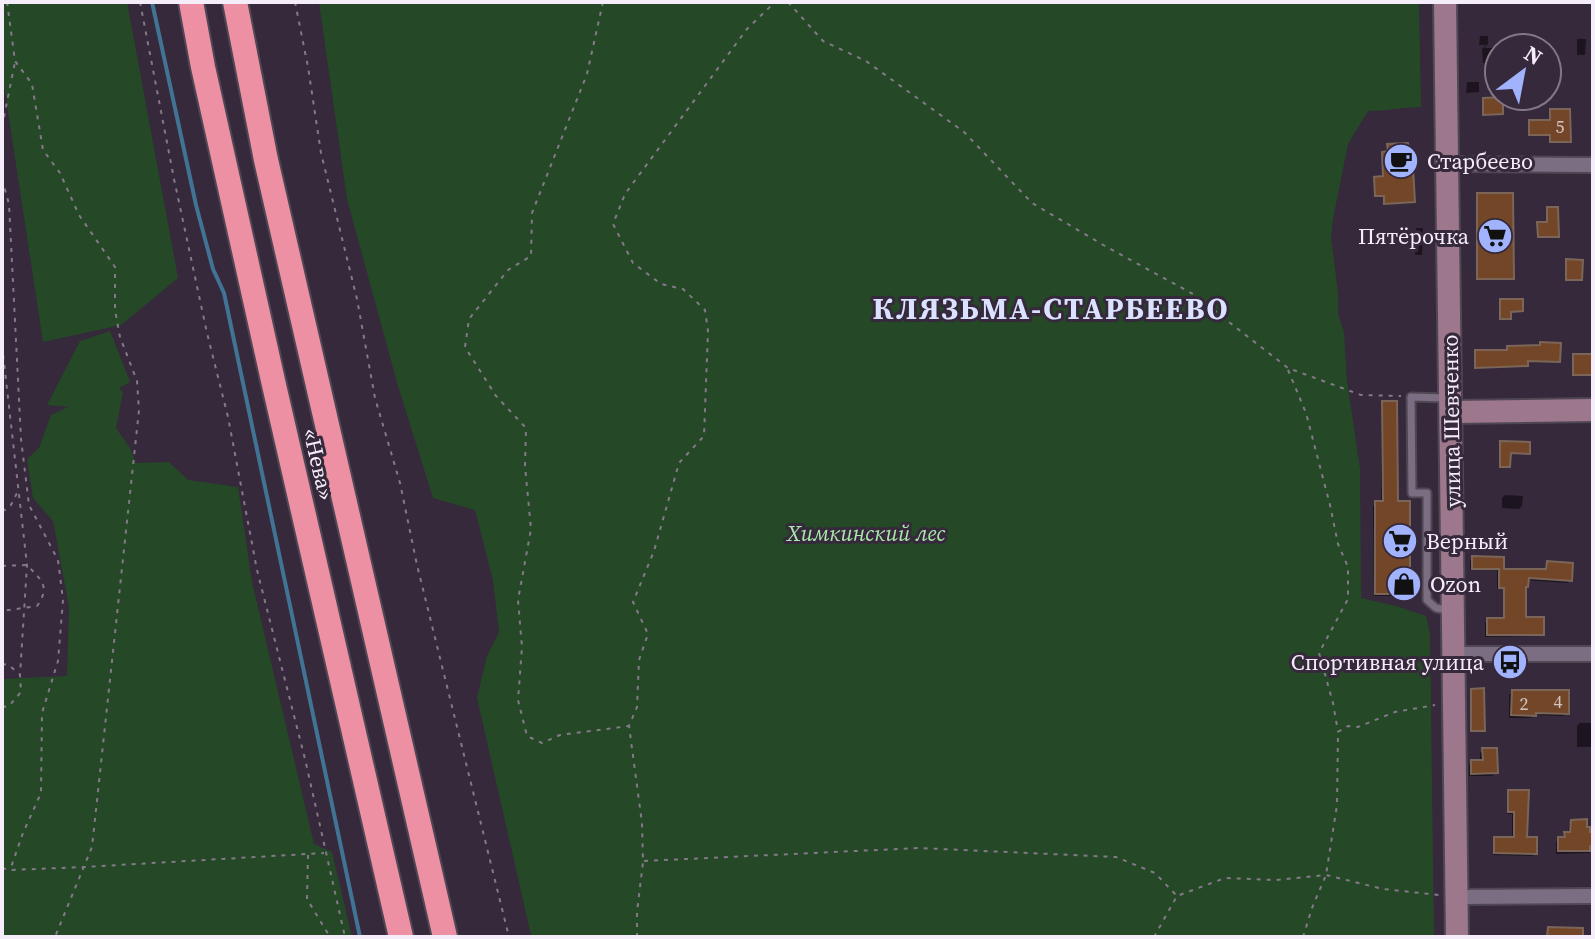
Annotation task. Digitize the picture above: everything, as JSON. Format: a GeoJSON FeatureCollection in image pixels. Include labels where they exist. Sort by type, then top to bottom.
{"type":"FeatureCollection","features":[{"type":"Feature","properties":{"kind":"highway","name":"«Нева»"},"geometry":{"type":"LineString","coordinates":[[191,2],[274,385],[401,937]]}},
{"type":"Feature","properties":{"kind":"highway","name":"«Нева»"},"geometry":{"type":"LineString","coordinates":[[235,2],[266,160],[445,937]]}},
{"type":"Feature","properties":{"kind":"main road","name":"улица Шевченко"},"geometry":{"type":"LineString","coordinates":[[1445,2],[1457,937]]}},
{"type":"Feature","properties":{"kind":"main road"},"geometry":{"type":"LineString","coordinates":[[1451,405],[1593,410]]}},
{"type":"Feature","properties":{"kind":"street"},"geometry":{"type":"LineString","coordinates":[[1448,164],[1593,165]]}},
{"type":"Feature","properties":{"kind":"street"},"geometry":{"type":"LineString","coordinates":[[1455,654],[1593,654]]}},
{"type":"Feature","properties":{"kind":"street"},"geometry":{"type":"LineString","coordinates":[[1457,897],[1593,896]]}},
{"type":"Feature","properties":{"kind":"lane"},"geometry":{"type":"LineString","coordinates":[[1451,405],[1411,397],[1412,493],[1452,493]]}},
{"type":"Feature","properties":{"kind":"lane"},"geometry":{"type":"LineString","coordinates":[[1427,493],[1427,600],[1436,608],[1454,611]]}},
{"type":"Feature","properties":{"kind":"path"},"geometry":{"type":"LineString","coordinates":[[2,127],[15,61],[7,2]]}},
{"type":"Feature","properties":{"kind":"path"},"geometry":{"type":"LineString","coordinates":[[140,2],[174,179],[228,417],[257,570],[305,759],[345,937]]}},
{"type":"Feature","properties":{"kind":"path"},"geometry":{"type":"LineString","coordinates":[[295,2],[321,153],[357,299],[375,398],[400,483],[417,565],[509,937]]}},
{"type":"Feature","properties":{"kind":"path"},"geometry":{"type":"LineString","coordinates":[[603,2],[587,74],[532,213],[531,256],[508,270],[469,319],[465,347],[496,396],[526,428],[525,466],[531,529],[518,600],[522,647],[518,700],[527,736],[542,743],[560,735],[629,726]]}},
{"type":"Feature","properties":{"kind":"path"},"geometry":{"type":"LineString","coordinates":[[637,937],[643,862],[642,823],[629,726],[637,707],[639,660],[648,634],[633,602],[654,551],[679,463],[704,436],[708,331],[705,310],[683,289],[661,284],[633,263],[613,224],[625,194],[747,29],[775,2]]}},
{"type":"Feature","properties":{"kind":"path"},"geometry":{"type":"LineString","coordinates":[[788,2],[823,41],[866,61],[964,132],[1032,203],[1193,294],[1288,368],[1361,395],[1411,397]]}},
{"type":"Feature","properties":{"kind":"path"},"geometry":{"type":"LineString","coordinates":[[15,61],[32,84],[43,150],[60,173],[79,215],[115,267],[115,310],[120,337],[137,381],[139,410],[92,847],[55,937]]}},
{"type":"Feature","properties":{"kind":"path"},"geometry":{"type":"LineString","coordinates":[[2,179],[9,204],[21,439],[29,505],[58,560],[63,600],[58,661],[42,713],[41,793],[10,870]]}},
{"type":"Feature","properties":{"kind":"path"},"geometry":{"type":"LineString","coordinates":[[2,345],[27,565],[21,692],[9,706],[2,707]]}},
{"type":"Feature","properties":{"kind":"path"},"geometry":{"type":"LineString","coordinates":[[1288,368],[1306,413],[1338,544],[1348,567],[1348,599],[1319,653],[1338,732],[1337,805],[1326,875],[1303,937]]}},
{"type":"Feature","properties":{"kind":"path"},"geometry":{"type":"LineString","coordinates":[[2,509],[11,505],[17,492]]}},
{"type":"Feature","properties":{"kind":"path"},"geometry":{"type":"LineString","coordinates":[[2,566],[27,565]]}},
{"type":"Feature","properties":{"kind":"path"},"geometry":{"type":"LineString","coordinates":[[2,611],[37,606],[44,596],[43,583],[27,565]]}},
{"type":"Feature","properties":{"kind":"path"},"geometry":{"type":"LineString","coordinates":[[2,664],[9,665],[20,675]]}},
{"type":"Feature","properties":{"kind":"path"},"geometry":{"type":"LineString","coordinates":[[1338,732],[1395,712],[1455,699]]}},
{"type":"Feature","properties":{"kind":"path"},"geometry":{"type":"LineString","coordinates":[[643,862],[919,848],[1116,857],[1155,873],[1177,896]]}},
{"type":"Feature","properties":{"kind":"path"},"geometry":{"type":"LineString","coordinates":[[2,868],[85,867],[327,853]]}},
{"type":"Feature","properties":{"kind":"path"},"geometry":{"type":"LineString","coordinates":[[308,854],[307,899],[330,937]]}},
{"type":"Feature","properties":{"kind":"path"},"geometry":{"type":"LineString","coordinates":[[1154,937],[1177,896],[1225,878],[1276,880],[1326,875],[1383,889],[1457,897]]}},
{"type":"Feature","properties":{"kind":"green space"},"geometry":{"type":"Polygon","coordinates":[[[2,2],[127,2],[178,278],[121,325],[43,342],[2,72],[2,2]]]}},
{"type":"Feature","properties":{"kind":"green space","name":"Химкинский лес"},"geometry":{"type":"Polygon","coordinates":[[[319,2],[1419,2],[1421,107],[1368,111],[1348,144],[1331,238],[1338,314],[1344,332],[1347,381],[1360,469],[1361,598],[1426,616],[1430,634],[1434,937],[531,935],[477,698],[487,656],[499,632],[493,580],[475,510],[433,498],[398,386],[347,199],[319,2]]]}},
{"type":"Feature","properties":{"kind":"green space"},"geometry":{"type":"Polygon","coordinates":[[[110,331],[130,382],[119,388],[123,392],[116,428],[136,463],[169,462],[188,480],[238,487],[252,582],[314,844],[332,852],[352,937],[2,937],[2,679],[67,676],[69,607],[53,521],[33,498],[27,459],[39,448],[51,415],[68,407],[47,405],[80,341],[110,331]]]}},
{"type":"Feature","properties":{"kind":"building"},"geometry":{"type":"Polygon","coordinates":[[[1570,109],[1571,142],[1550,142],[1550,135],[1529,135],[1529,120],[1550,120],[1550,112],[1570,109]]]}},
{"type":"Feature","properties":{"kind":"building"},"geometry":{"type":"Polygon","coordinates":[[[1483,112],[1503,112],[1503,114],[1483,115],[1483,112]]]}},
{"type":"Feature","properties":{"kind":"building"},"geometry":{"type":"Polygon","coordinates":[[[1408,143],[1409,150],[1412,150],[1415,202],[1384,204],[1384,196],[1375,196],[1374,177],[1383,176],[1382,152],[1388,151],[1387,144],[1408,143]]]}},
{"type":"Feature","properties":{"kind":"building","name":"Пятёрочка"},"geometry":{"type":"Polygon","coordinates":[[[1477,193],[1513,193],[1514,279],[1477,279],[1477,193]]]}},
{"type":"Feature","properties":{"kind":"building"},"geometry":{"type":"Polygon","coordinates":[[[1547,207],[1558,207],[1559,237],[1538,237],[1537,222],[1547,222],[1547,207]]]}},
{"type":"Feature","properties":{"kind":"building"},"geometry":{"type":"Polygon","coordinates":[[[1566,259],[1583,260],[1582,280],[1566,280],[1566,259]]]}},
{"type":"Feature","properties":{"kind":"building"},"geometry":{"type":"Polygon","coordinates":[[[1500,299],[1523,299],[1523,311],[1511,312],[1511,319],[1500,319],[1500,299]]]}},
{"type":"Feature","properties":{"kind":"building"},"geometry":{"type":"Polygon","coordinates":[[[1540,342],[1561,343],[1560,362],[1528,361],[1528,366],[1475,368],[1475,350],[1507,350],[1507,346],[1540,345],[1540,342]]]}},
{"type":"Feature","properties":{"kind":"building"},"geometry":{"type":"Polygon","coordinates":[[[1573,354],[1593,354],[1593,375],[1573,375],[1573,354]]]}},
{"type":"Feature","properties":{"kind":"building"},"geometry":{"type":"Polygon","coordinates":[[[1382,401],[1397,401],[1398,501],[1410,501],[1410,594],[1375,594],[1375,501],[1383,501],[1382,401]]]}},
{"type":"Feature","properties":{"kind":"building"},"geometry":{"type":"Polygon","coordinates":[[[1500,441],[1530,442],[1530,454],[1511,453],[1510,467],[1500,467],[1500,441]]]}},
{"type":"Feature","properties":{"kind":"building"},"geometry":{"type":"Polygon","coordinates":[[[1472,556],[1504,557],[1504,569],[1546,569],[1547,561],[1573,563],[1572,581],[1529,578],[1526,617],[1544,617],[1544,635],[1487,635],[1487,618],[1504,618],[1504,588],[1499,588],[1499,569],[1472,569],[1472,556]]]}},
{"type":"Feature","properties":{"kind":"building"},"geometry":{"type":"Polygon","coordinates":[[[1484,688],[1485,731],[1471,731],[1471,689],[1484,688]]]}},
{"type":"Feature","properties":{"kind":"building"},"geometry":{"type":"Polygon","coordinates":[[[1512,690],[1569,690],[1569,714],[1511,715],[1512,690]]]}},
{"type":"Feature","properties":{"kind":"building"},"geometry":{"type":"Polygon","coordinates":[[[1482,748],[1497,748],[1498,773],[1471,774],[1471,760],[1483,760],[1482,748]]]}},
{"type":"Feature","properties":{"kind":"building"},"geometry":{"type":"Polygon","coordinates":[[[1508,790],[1529,790],[1527,837],[1537,837],[1537,854],[1494,853],[1494,837],[1514,837],[1514,812],[1508,812],[1508,790]]]}},
{"type":"Feature","properties":{"kind":"building"},"geometry":{"type":"Polygon","coordinates":[[[1587,819],[1587,827],[1593,832],[1590,851],[1558,851],[1558,837],[1565,837],[1564,832],[1570,832],[1571,820],[1587,819]]]}},
{"type":"Feature","properties":{"kind":"building"},"geometry":{"type":"Polygon","coordinates":[[[1548,927],[1583,928],[1583,937],[1547,937],[1548,927]]]}},
{"type":"Feature","properties":{"kind":"waterway"},"geometry":{"type":"LineString","coordinates":[[152,2],[196,205],[213,269],[224,293],[360,937]]}},
{"type":"Feature","properties":{"kind":"place","name":"Старбеево"},"geometry":{"type":"Point","coordinates":[1401,161]}},
{"type":"Feature","properties":{"kind":"place","name":"Пятёрочка"},"geometry":{"type":"Point","coordinates":[1495,236]}},
{"type":"Feature","properties":{"kind":"place","name":"Верный"},"geometry":{"type":"Point","coordinates":[1400,541]}},
{"type":"Feature","properties":{"kind":"place","name":"Ozon"},"geometry":{"type":"Point","coordinates":[1404,584]}},
{"type":"Feature","properties":{"kind":"place","name":"Спортивная улица"},"geometry":{"type":"Point","coordinates":[1510,662]}},
{"type":"Feature","properties":{"kind":"district","name":"КЛЯЗЬМА-СТАРБЕЕВО"},"geometry":{"type":"Point","coordinates":[1051,308]}}]}
